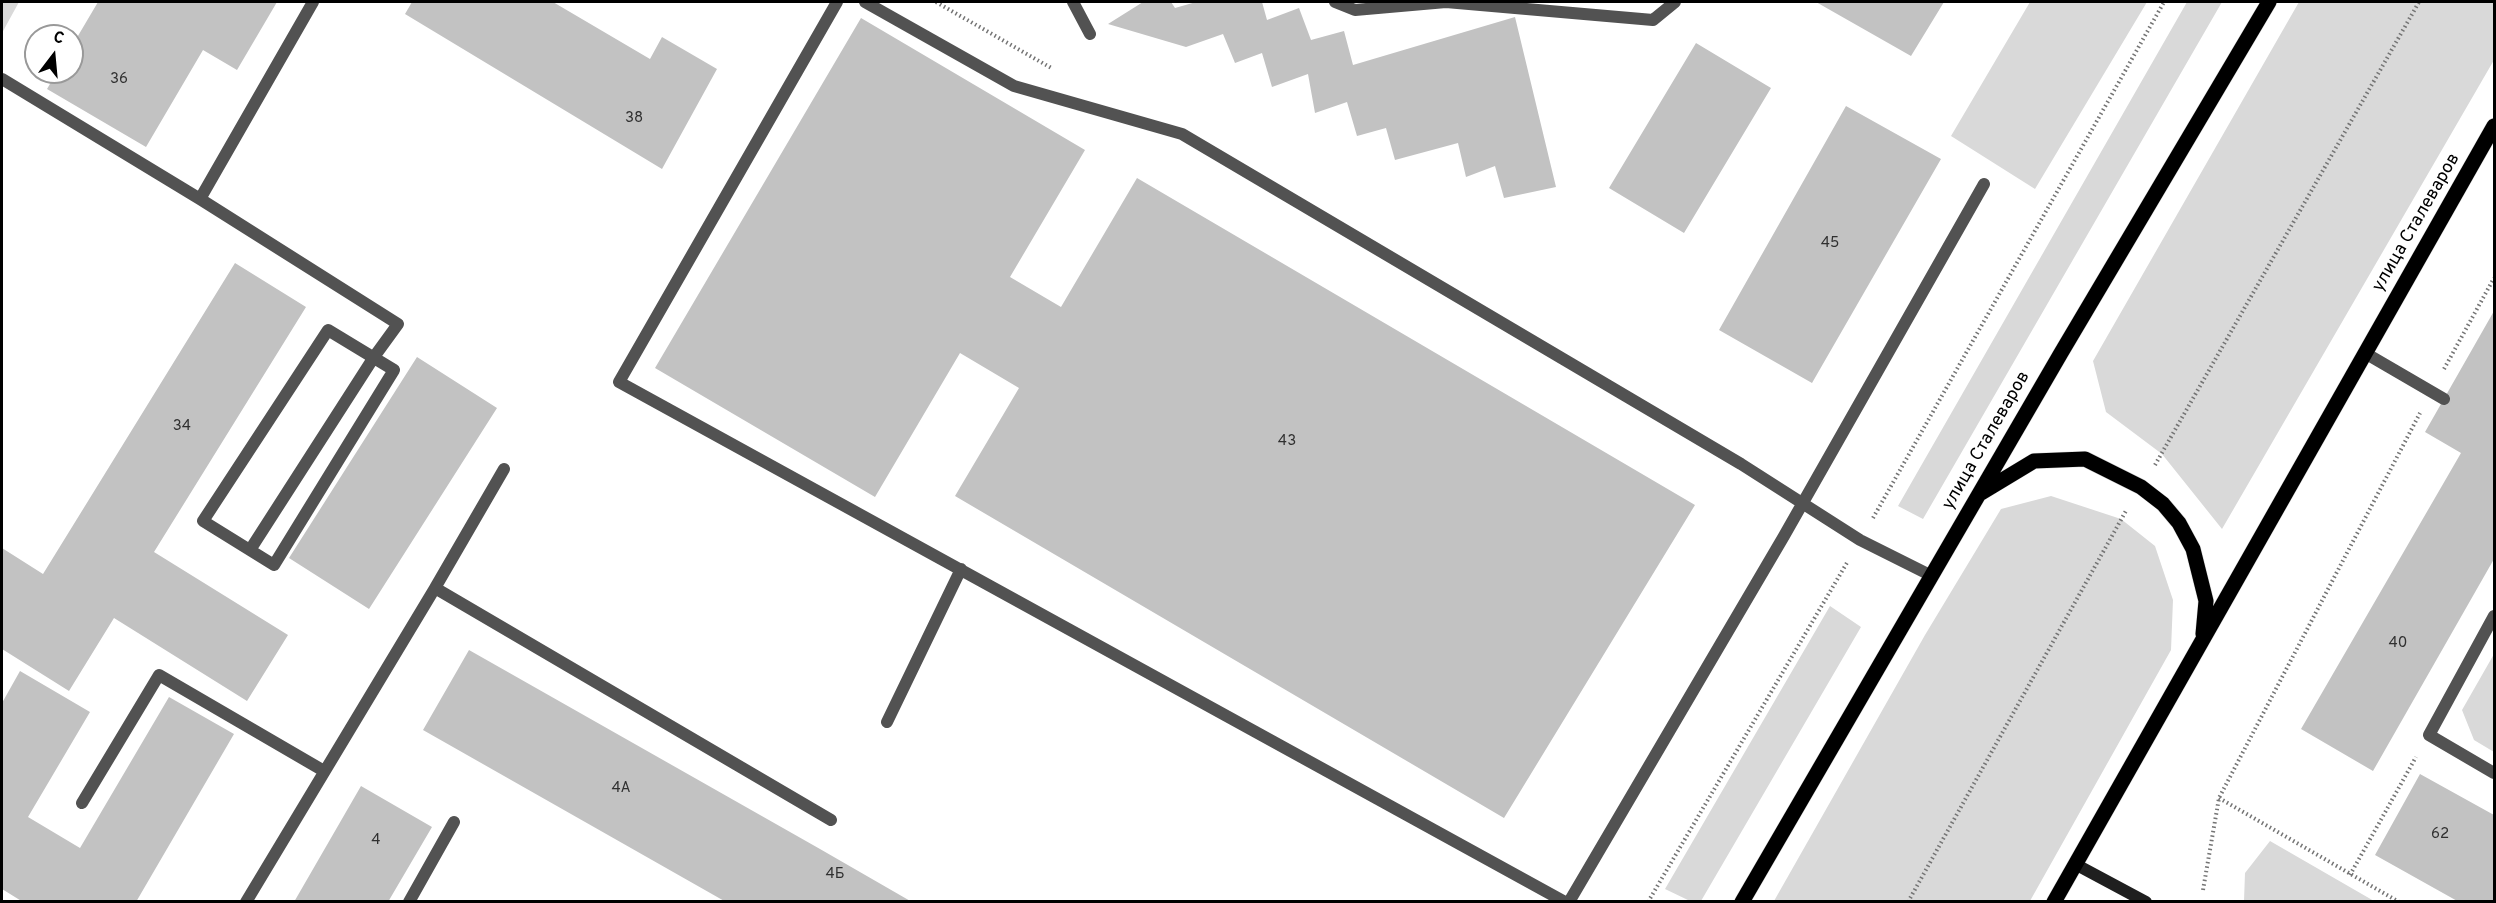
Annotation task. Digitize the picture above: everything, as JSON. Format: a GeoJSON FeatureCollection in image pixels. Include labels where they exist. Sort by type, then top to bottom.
{"type":"FeatureCollection","features":[{"type":"Feature","properties":{"kind":"main road","name":"улица Сталеваров"},"geometry":{"type":"LineString","coordinates":[[1742,902],[2067,343],[2269,2]]}},
{"type":"Feature","properties":{"kind":"main road","name":"улица Сталеваров"},"geometry":{"type":"LineString","coordinates":[[2054,902],[2494,126]]}},
{"type":"Feature","properties":{"kind":"main road"},"geometry":{"type":"LineString","coordinates":[[1980,494],[2034,461],[2085,459],[2142,487],[2163,504],[2180,523],[2193,549],[2206,601],[2202,640]]}},
{"type":"Feature","properties":{"kind":"street"},"geometry":{"type":"LineString","coordinates":[[2075,864],[2146,902]]}},
{"type":"Feature","properties":{"kind":"lane"},"geometry":{"type":"LineString","coordinates":[[200,199],[313,2]]}},
{"type":"Feature","properties":{"kind":"lane"},"geometry":{"type":"LineString","coordinates":[[837,2],[619,382],[1567,902],[1803,502],[1984,184]]}},
{"type":"Feature","properties":{"kind":"lane"},"geometry":{"type":"LineString","coordinates":[[865,2],[1014,86],[1182,134],[1803,502],[1860,540],[1932,576]]}},
{"type":"Feature","properties":{"kind":"lane"},"geometry":{"type":"LineString","coordinates":[[1073,2],[1090,34]]}},
{"type":"Feature","properties":{"kind":"lane"},"geometry":{"type":"LineString","coordinates":[[1335,2],[1355,10],[1446,2],[1653,20],[1675,2]]}},
{"type":"Feature","properties":{"kind":"lane"},"geometry":{"type":"LineString","coordinates":[[2,80],[200,199],[398,324],[374,357],[250,550]]}},
{"type":"Feature","properties":{"kind":"lane"},"geometry":{"type":"LineString","coordinates":[[328,330],[374,357],[394,370],[274,565],[203,520],[328,330]]}},
{"type":"Feature","properties":{"kind":"lane"},"geometry":{"type":"LineString","coordinates":[[2365,354],[2444,399]]}},
{"type":"Feature","properties":{"kind":"lane"},"geometry":{"type":"LineString","coordinates":[[246,902],[504,469]]}},
{"type":"Feature","properties":{"kind":"lane"},"geometry":{"type":"LineString","coordinates":[[887,722],[961,570]]}},
{"type":"Feature","properties":{"kind":"lane"},"geometry":{"type":"LineString","coordinates":[[435,588],[831,820]]}},
{"type":"Feature","properties":{"kind":"lane"},"geometry":{"type":"LineString","coordinates":[[2494,616],[2428,735],[2494,773]]}},
{"type":"Feature","properties":{"kind":"lane"},"geometry":{"type":"LineString","coordinates":[[82,803],[159,675],[324,771]]}},
{"type":"Feature","properties":{"kind":"lane"},"geometry":{"type":"LineString","coordinates":[[409,902],[454,822]]}},
{"type":"Feature","properties":{"kind":"path"},"geometry":{"type":"LineString","coordinates":[[936,2],[1064,75],[1057,99]]}},
{"type":"Feature","properties":{"kind":"path"},"geometry":{"type":"LineString","coordinates":[[1648,902],[1860,540],[2164,2]]}},
{"type":"Feature","properties":{"kind":"path"},"geometry":{"type":"LineString","coordinates":[[1908,902],[2115,529],[2142,487],[2419,2]]}},
{"type":"Feature","properties":{"kind":"path"},"geometry":{"type":"LineString","coordinates":[[2203,890],[2219,798],[2431,392],[2494,278]]}},
{"type":"Feature","properties":{"kind":"path"},"geometry":{"type":"LineString","coordinates":[[2350,875],[2428,735]]}},
{"type":"Feature","properties":{"kind":"path"},"geometry":{"type":"LineString","coordinates":[[2219,798],[2399,902]]}},
{"type":"Feature","properties":{"kind":"shaded area"},"geometry":{"type":"Polygon","coordinates":[[[2,2],[19,2],[2,33],[2,2]]]}},
{"type":"Feature","properties":{"kind":"shaded area"},"geometry":{"type":"Polygon","coordinates":[[[2030,2],[2147,2],[2035,189],[1951,136],[2030,2]]]}},
{"type":"Feature","properties":{"kind":"shaded area"},"geometry":{"type":"Polygon","coordinates":[[[2187,2],[2222,2],[1923,519],[1898,506],[2187,2]]]}},
{"type":"Feature","properties":{"kind":"shaded area"},"geometry":{"type":"Polygon","coordinates":[[[2299,2],[2494,2],[2494,60],[2222,529],[2162,454],[2106,412],[2093,361],[2299,2]]]}},
{"type":"Feature","properties":{"kind":"shaded area"},"geometry":{"type":"Polygon","coordinates":[[[2051,496],[2121,519],[2155,546],[2173,600],[2171,650],[2030,901],[1774,901],[1925,635],[2001,509],[2051,496]]]}},
{"type":"Feature","properties":{"kind":"shaded area"},"geometry":{"type":"Polygon","coordinates":[[[1830,606],[1861,627],[1701,901],[1690,901],[1665,889],[1830,606]]]}},
{"type":"Feature","properties":{"kind":"shaded area"},"geometry":{"type":"Polygon","coordinates":[[[2494,654],[2494,752],[2474,740],[2462,710],[2494,654]]]}},
{"type":"Feature","properties":{"kind":"shaded area"},"geometry":{"type":"Polygon","coordinates":[[[2270,841],[2374,901],[2244,901],[2245,873],[2270,841]]]}},
{"type":"Feature","properties":{"kind":"building"},"geometry":{"type":"Polygon","coordinates":[[[98,2],[277,2],[237,70],[203,50],[146,147],[47,89],[50,84],[84,84],[84,26],[98,2]]]}},
{"type":"Feature","properties":{"kind":"building"},"geometry":{"type":"Polygon","coordinates":[[[412,2],[553,2],[650,59],[662,37],[717,69],[662,169],[405,14],[412,2]]]}},
{"type":"Feature","properties":{"kind":"building"},"geometry":{"type":"Polygon","coordinates":[[[1143,2],[1171,2],[1175,8],[1196,2],[1262,2],[1267,20],[1299,8],[1311,40],[1344,31],[1353,65],[1515,17],[1556,187],[1504,198],[1495,166],[1466,177],[1458,143],[1395,160],[1386,128],[1357,136],[1347,102],[1315,113],[1308,74],[1272,87],[1262,53],[1235,63],[1223,34],[1186,47],[1108,24],[1143,2]]]}},
{"type":"Feature","properties":{"kind":"building"},"geometry":{"type":"Polygon","coordinates":[[[1816,2],[1944,2],[1911,56],[1816,2]]]}},
{"type":"Feature","properties":{"kind":"building"},"geometry":{"type":"Polygon","coordinates":[[[861,18],[1085,150],[1010,277],[1061,307],[1137,178],[1695,505],[1504,818],[955,496],[1019,388],[960,353],[875,497],[655,368],[861,18]]]}},
{"type":"Feature","properties":{"kind":"building"},"geometry":{"type":"Polygon","coordinates":[[[1696,43],[1771,88],[1684,233],[1609,188],[1696,43]]]}},
{"type":"Feature","properties":{"kind":"building"},"geometry":{"type":"Polygon","coordinates":[[[1846,106],[1941,159],[1812,383],[1719,330],[1846,106]]]}},
{"type":"Feature","properties":{"kind":"building"},"geometry":{"type":"Polygon","coordinates":[[[235,263],[306,307],[154,552],[288,635],[247,701],[114,618],[69,691],[2,649],[2,548],[43,574],[235,263]]]}},
{"type":"Feature","properties":{"kind":"building"},"geometry":{"type":"Polygon","coordinates":[[[2494,311],[2494,559],[2373,771],[2301,729],[2461,453],[2425,432],[2494,311]]]}},
{"type":"Feature","properties":{"kind":"building"},"geometry":{"type":"Polygon","coordinates":[[[417,357],[497,408],[369,609],[289,558],[417,357]]]}},
{"type":"Feature","properties":{"kind":"building"},"geometry":{"type":"Polygon","coordinates":[[[469,650],[912,902],[726,902],[423,730],[469,650]]]}},
{"type":"Feature","properties":{"kind":"building"},"geometry":{"type":"Polygon","coordinates":[[[20,671],[90,712],[28,817],[80,848],[169,697],[234,734],[136,902],[23,902],[2,889],[2,703],[20,671]]]}},
{"type":"Feature","properties":{"kind":"building"},"geometry":{"type":"Polygon","coordinates":[[[2420,774],[2494,815],[2494,902],[2459,902],[2375,855],[2420,774]]]}},
{"type":"Feature","properties":{"kind":"building"},"geometry":{"type":"Polygon","coordinates":[[[361,786],[432,827],[388,902],[294,902],[361,786]]]}}]}
